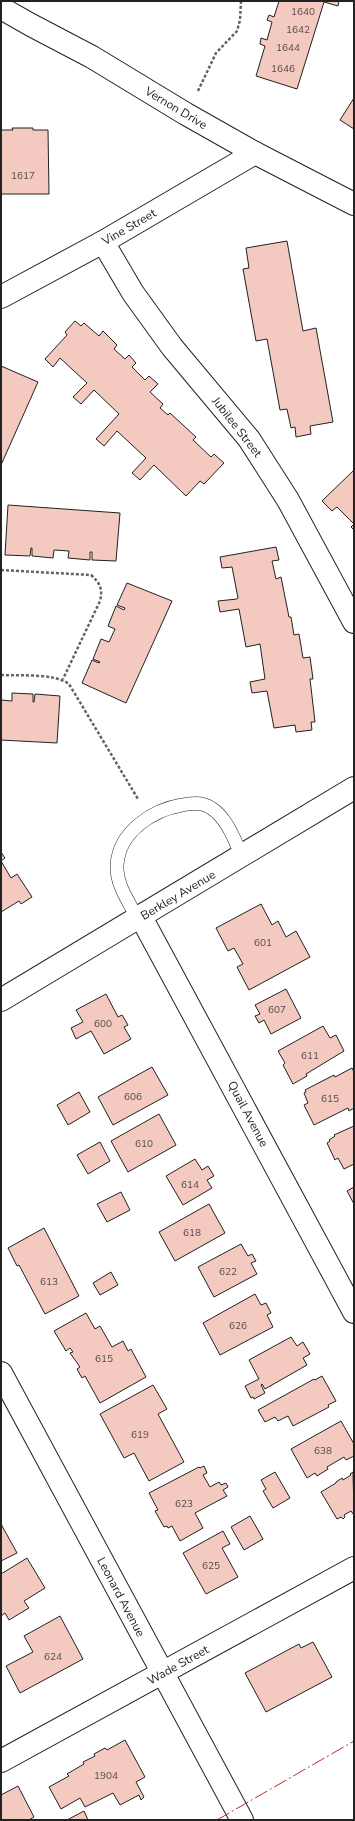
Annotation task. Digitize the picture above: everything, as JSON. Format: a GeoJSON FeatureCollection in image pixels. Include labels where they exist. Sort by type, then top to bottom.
{"type":"FeatureCollection","features":[{"type":"Feature","properties":{"kind":"street","name":"Vernon Drive"},"geometry":{"type":"LineString","coordinates":[[1,8],[92,57],[186,114],[255,153],[354,204]]}},
{"type":"Feature","properties":{"kind":"street","name":"Vine Street"},"geometry":{"type":"LineString","coordinates":[[1,297],[103,242],[255,153]]}},
{"type":"Feature","properties":{"kind":"street","name":"Jubilee Street"},"geometry":{"type":"LineString","coordinates":[[103,242],[133,293],[172,347],[249,439],[288,500],[354,622]]}},
{"type":"Feature","properties":{"kind":"street","name":"Berkley Avenue"},"geometry":{"type":"LineString","coordinates":[[1,1000],[354,788]]}},
{"type":"Feature","properties":{"kind":"street","name":"Quail Avenue"},"geometry":{"type":"LineString","coordinates":[[139,918],[354,1312]]}},
{"type":"Feature","properties":{"kind":"street","name":"Leonard Avenue"},"geometry":{"type":"LineString","coordinates":[[1,1373],[242,1820]]}},
{"type":"Feature","properties":{"kind":"street","name":"Wade Street"},"geometry":{"type":"LineString","coordinates":[[1,1761],[354,1568]]}},
{"type":"Feature","properties":{"kind":"lane"},"geometry":{"type":"LineString","coordinates":[[139,918],[119,883],[117,865],[122,846],[130,834],[148,816],[170,807],[194,803],[210,807],[223,817],[242,856]]}},
{"type":"Feature","properties":{"kind":"path"},"geometry":{"type":"LineString","coordinates":[[186,114],[216,54],[237,31],[240,20],[241,1]]}},
{"type":"Feature","properties":{"kind":"path"},"geometry":{"type":"LineString","coordinates":[[1,570],[91,575],[99,582],[102,592],[100,601],[63,679]]}},
{"type":"Feature","properties":{"kind":"path"},"geometry":{"type":"LineString","coordinates":[[1,675],[54,677],[63,679],[69,684],[148,816]]}},
{"type":"Feature","properties":{"kind":"building"},"geometry":{"type":"Polygon","coordinates":[[[279,1],[339,1],[338,6],[324,2],[297,89],[256,76],[265,46],[260,44],[261,38],[267,40],[272,22],[267,20],[269,15],[274,17],[279,1]]]}},
{"type":"Feature","properties":{"kind":"building"},"geometry":{"type":"Polygon","coordinates":[[[354,98],[354,129],[340,120],[354,98]]]}},
{"type":"Feature","properties":{"kind":"building"},"geometry":{"type":"Polygon","coordinates":[[[12,128],[48,130],[49,194],[1,194],[1,130],[13,130],[12,128]]]}},
{"type":"Feature","properties":{"kind":"building"},"geometry":{"type":"Polygon","coordinates":[[[287,241],[303,331],[316,328],[333,422],[310,426],[311,434],[296,437],[295,427],[291,428],[287,409],[280,410],[267,339],[256,341],[243,269],[249,268],[246,248],[287,241]]]}},
{"type":"Feature","properties":{"kind":"building"},"geometry":{"type":"Polygon","coordinates":[[[75,321],[81,326],[84,323],[99,336],[103,331],[117,345],[114,349],[125,359],[129,355],[136,363],[132,367],[145,380],[149,376],[158,384],[150,392],[163,404],[160,408],[168,415],[170,413],[196,437],[193,440],[211,457],[214,454],[224,463],[204,484],[200,481],[186,496],[154,465],[140,480],[132,473],[146,458],[117,431],[104,446],[96,439],[119,414],[94,390],[81,404],[73,397],[87,383],[60,358],[53,367],[45,359],[67,335],[65,332],[75,321]]]}},
{"type":"Feature","properties":{"kind":"building"},"geometry":{"type":"Polygon","coordinates":[[[1,366],[38,382],[1,465],[1,366]]]}},
{"type":"Feature","properties":{"kind":"building"},"geometry":{"type":"Polygon","coordinates":[[[354,470],[354,524],[337,507],[332,511],[322,501],[354,470]]]}},
{"type":"Feature","properties":{"kind":"building"},"geometry":{"type":"Polygon","coordinates":[[[8,505],[120,513],[116,561],[92,560],[92,552],[90,552],[90,560],[68,558],[69,551],[54,550],[53,558],[32,556],[32,548],[30,556],[5,555],[8,505]]]}},
{"type":"Feature","properties":{"kind":"building"},"geometry":{"type":"Polygon","coordinates":[[[276,547],[279,560],[272,561],[276,579],[281,577],[289,617],[291,617],[294,635],[299,634],[303,658],[310,657],[313,679],[310,679],[315,722],[311,722],[312,730],[296,732],[295,725],[274,728],[267,691],[252,693],[250,682],[265,679],[260,644],[246,647],[239,609],[220,612],[218,601],[238,598],[232,567],[222,568],[220,557],[276,547]]]}},
{"type":"Feature","properties":{"kind":"building"},"geometry":{"type":"Polygon","coordinates":[[[127,583],[172,601],[126,703],[82,683],[92,660],[99,663],[100,662],[93,659],[101,639],[109,642],[115,629],[108,626],[116,606],[124,610],[125,608],[117,605],[127,583]]]}},
{"type":"Feature","properties":{"kind":"building"},"geometry":{"type":"Polygon","coordinates":[[[12,693],[33,694],[33,702],[35,694],[60,696],[57,743],[1,740],[1,700],[12,701],[12,693]]]}},
{"type":"Feature","properties":{"kind":"building"},"geometry":{"type":"Polygon","coordinates":[[[1,852],[5,858],[1,861],[1,852]]]}},
{"type":"Feature","properties":{"kind":"building"},"geometry":{"type":"Polygon","coordinates":[[[1,861],[11,878],[17,874],[32,897],[21,904],[19,901],[1,912],[1,861]]]}},
{"type":"Feature","properties":{"kind":"building"},"geometry":{"type":"Polygon","coordinates":[[[261,904],[272,925],[278,921],[286,937],[296,931],[310,957],[249,990],[237,967],[243,964],[234,948],[228,951],[216,928],[261,904]]]}},
{"type":"Feature","properties":{"kind":"building"},"geometry":{"type":"Polygon","coordinates":[[[286,989],[301,1018],[271,1034],[264,1020],[259,1023],[255,1016],[260,1014],[255,1005],[286,989]]]}},
{"type":"Feature","properties":{"kind":"building"},"geometry":{"type":"Polygon","coordinates":[[[106,994],[118,1017],[122,1015],[128,1025],[124,1027],[131,1039],[104,1054],[91,1031],[76,1039],[71,1028],[83,1022],[76,1010],[106,994]]]}},
{"type":"Feature","properties":{"kind":"building"},"geometry":{"type":"Polygon","coordinates":[[[323,1026],[330,1038],[336,1035],[344,1051],[306,1074],[307,1076],[293,1084],[283,1065],[285,1063],[278,1051],[323,1026]]]}},
{"type":"Feature","properties":{"kind":"building"},"geometry":{"type":"Polygon","coordinates":[[[152,1067],[168,1095],[113,1125],[98,1097],[152,1067]]]}},
{"type":"Feature","properties":{"kind":"building"},"geometry":{"type":"Polygon","coordinates":[[[352,1068],[354,1072],[354,1108],[349,1111],[348,1108],[314,1125],[304,1105],[308,1103],[304,1093],[306,1092],[305,1090],[334,1075],[335,1077],[352,1068]]]}},
{"type":"Feature","properties":{"kind":"building"},"geometry":{"type":"Polygon","coordinates":[[[79,1092],[90,1112],[68,1125],[57,1105],[79,1092]]]}},
{"type":"Feature","properties":{"kind":"building"},"geometry":{"type":"Polygon","coordinates":[[[159,1114],[176,1145],[128,1172],[111,1141],[159,1114]]]}},
{"type":"Feature","properties":{"kind":"building"},"geometry":{"type":"Polygon","coordinates":[[[354,1126],[354,1164],[344,1169],[338,1158],[335,1160],[327,1143],[335,1136],[334,1135],[354,1126]]]}},
{"type":"Feature","properties":{"kind":"building"},"geometry":{"type":"Polygon","coordinates":[[[100,1142],[110,1161],[88,1174],[77,1155],[100,1142]]]}},
{"type":"Feature","properties":{"kind":"building"},"geometry":{"type":"Polygon","coordinates":[[[195,1159],[202,1170],[208,1166],[214,1176],[207,1180],[212,1188],[183,1205],[166,1176],[195,1159]]]}},
{"type":"Feature","properties":{"kind":"building"},"geometry":{"type":"Polygon","coordinates":[[[354,1187],[354,1204],[347,1191],[354,1187]]]}},
{"type":"Feature","properties":{"kind":"building"},"geometry":{"type":"Polygon","coordinates":[[[121,1192],[130,1210],[107,1222],[97,1204],[121,1192]]]}},
{"type":"Feature","properties":{"kind":"building"},"geometry":{"type":"Polygon","coordinates":[[[209,1204],[225,1233],[175,1261],[159,1232],[209,1204]]]}},
{"type":"Feature","properties":{"kind":"building"},"geometry":{"type":"Polygon","coordinates":[[[44,1228],[79,1296],[45,1314],[19,1265],[17,1266],[8,1248],[44,1228]]]}},
{"type":"Feature","properties":{"kind":"building"},"geometry":{"type":"Polygon","coordinates":[[[241,1244],[248,1256],[252,1254],[256,1261],[251,1263],[257,1274],[214,1297],[198,1267],[241,1244]]]}},
{"type":"Feature","properties":{"kind":"building"},"geometry":{"type":"Polygon","coordinates":[[[111,1272],[118,1285],[100,1295],[93,1283],[111,1272]]]}},
{"type":"Feature","properties":{"kind":"building"},"geometry":{"type":"Polygon","coordinates":[[[255,1294],[261,1305],[266,1303],[271,1313],[267,1315],[273,1327],[220,1355],[203,1323],[255,1294]]]}},
{"type":"Feature","properties":{"kind":"building"},"geometry":{"type":"Polygon","coordinates":[[[86,1313],[95,1329],[100,1326],[112,1347],[123,1341],[128,1351],[131,1349],[146,1377],[100,1403],[85,1376],[82,1378],[77,1369],[80,1367],[70,1353],[73,1352],[70,1348],[66,1351],[54,1331],[86,1313]]]}},
{"type":"Feature","properties":{"kind":"building"},"geometry":{"type":"Polygon","coordinates":[[[291,1337],[297,1346],[303,1342],[310,1354],[303,1358],[307,1365],[265,1389],[262,1384],[261,1385],[265,1393],[254,1399],[253,1397],[251,1398],[245,1386],[259,1379],[249,1360],[291,1337]]]}},
{"type":"Feature","properties":{"kind":"building"},"geometry":{"type":"Polygon","coordinates":[[[322,1376],[336,1401],[328,1405],[329,1407],[293,1426],[288,1416],[278,1421],[275,1417],[265,1422],[258,1410],[322,1376]]]}},
{"type":"Feature","properties":{"kind":"building"},"geometry":{"type":"Polygon","coordinates":[[[153,1385],[167,1409],[158,1414],[184,1462],[149,1481],[134,1453],[124,1458],[100,1414],[153,1385]]]}},
{"type":"Feature","properties":{"kind":"building"},"geometry":{"type":"Polygon","coordinates":[[[341,1421],[354,1444],[354,1456],[346,1460],[344,1457],[327,1467],[328,1469],[317,1476],[315,1473],[307,1478],[291,1449],[341,1421]]]}},
{"type":"Feature","properties":{"kind":"building"},"geometry":{"type":"Polygon","coordinates":[[[204,1466],[207,1473],[203,1475],[210,1487],[219,1482],[221,1485],[226,1483],[228,1487],[223,1490],[227,1496],[195,1513],[203,1528],[180,1541],[172,1526],[168,1528],[167,1526],[164,1527],[155,1511],[158,1510],[149,1493],[199,1467],[204,1466]]]}},
{"type":"Feature","properties":{"kind":"building"},"geometry":{"type":"Polygon","coordinates":[[[275,1472],[290,1498],[273,1508],[263,1491],[266,1489],[261,1480],[275,1472]]]}},
{"type":"Feature","properties":{"kind":"building"},"geometry":{"type":"Polygon","coordinates":[[[353,1472],[354,1513],[353,1514],[351,1511],[344,1515],[345,1517],[343,1519],[341,1517],[337,1519],[321,1492],[342,1478],[343,1480],[351,1475],[350,1474],[353,1472]]]}},
{"type":"Feature","properties":{"kind":"building"},"geometry":{"type":"Polygon","coordinates":[[[250,1516],[263,1539],[244,1550],[231,1527],[250,1516]]]}},
{"type":"Feature","properties":{"kind":"building"},"geometry":{"type":"Polygon","coordinates":[[[1,1524],[17,1553],[1,1561],[1,1524]]]}},
{"type":"Feature","properties":{"kind":"building"},"geometry":{"type":"Polygon","coordinates":[[[223,1531],[230,1544],[222,1548],[238,1577],[206,1594],[183,1553],[223,1531]]]}},
{"type":"Feature","properties":{"kind":"building"},"geometry":{"type":"Polygon","coordinates":[[[27,1558],[45,1588],[24,1601],[29,1608],[9,1620],[5,1613],[1,1616],[1,1574],[27,1558]]]}},
{"type":"Feature","properties":{"kind":"building"},"geometry":{"type":"Polygon","coordinates":[[[60,1616],[83,1659],[20,1693],[6,1666],[33,1652],[24,1636],[60,1616]]]}},
{"type":"Feature","properties":{"kind":"building"},"geometry":{"type":"Polygon","coordinates":[[[313,1642],[332,1677],[266,1712],[245,1673],[299,1644],[301,1648],[313,1642]]]}},
{"type":"Feature","properties":{"kind":"building"},"geometry":{"type":"Polygon","coordinates":[[[125,1740],[145,1777],[136,1782],[144,1797],[141,1800],[139,1795],[120,1805],[113,1793],[85,1807],[80,1798],[61,1809],[49,1787],[69,1776],[67,1774],[84,1764],[83,1762],[95,1756],[94,1754],[105,1748],[107,1750],[125,1740]]]}},
{"type":"Feature","properties":{"kind":"building"},"geometry":{"type":"Polygon","coordinates":[[[18,1786],[34,1817],[29,1820],[1,1820],[1,1795],[18,1786]]]}},
{"type":"Feature","properties":{"kind":"building"},"geometry":{"type":"Polygon","coordinates":[[[84,1811],[88,1820],[67,1820],[84,1811]]]}},
{"type":"Feature","properties":{"kind":"power"},"geometry":{"type":"LineString","coordinates":[[217,1820],[354,1741]]}}]}
